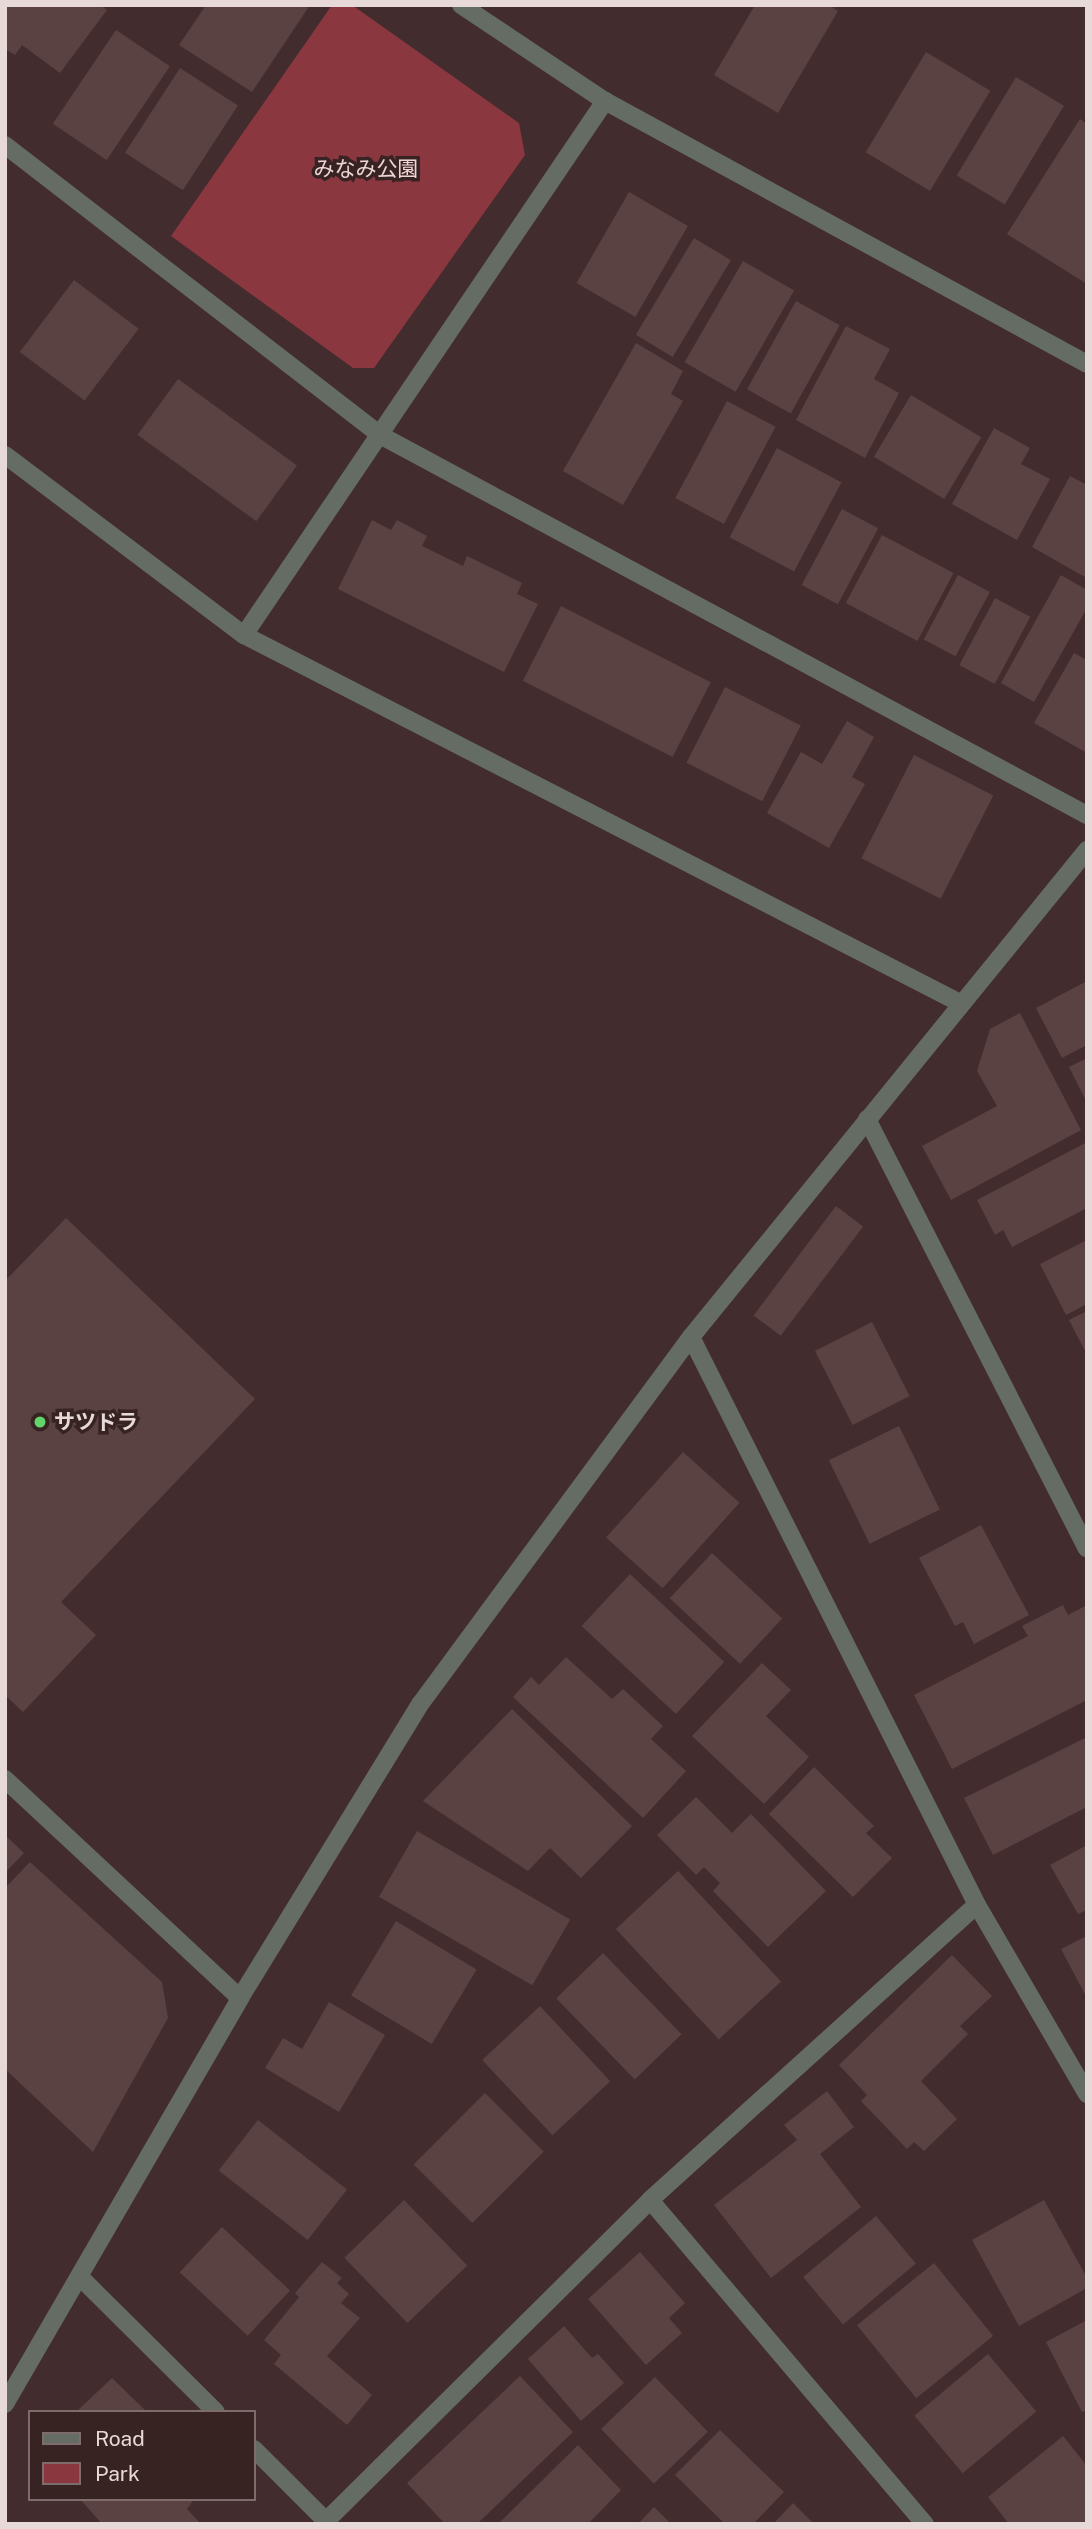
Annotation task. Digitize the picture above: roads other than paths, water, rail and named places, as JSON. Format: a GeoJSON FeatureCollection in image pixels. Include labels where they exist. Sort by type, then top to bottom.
{"type":"FeatureCollection","features":[{"type":"Feature","properties":{"kind":"street"},"geometry":{"type":"LineString","coordinates":[[461,5],[605,101],[1087,364]]}},
{"type":"Feature","properties":{"kind":"street"},"geometry":{"type":"LineString","coordinates":[[244,635],[605,101]]}},
{"type":"Feature","properties":{"kind":"street"},"geometry":{"type":"LineString","coordinates":[[5,145],[380,435],[1087,815]]}},
{"type":"Feature","properties":{"kind":"street"},"geometry":{"type":"LineString","coordinates":[[5,455],[244,635],[960,1003]]}},
{"type":"Feature","properties":{"kind":"street"},"geometry":{"type":"LineString","coordinates":[[5,2404],[240,1998],[421,1703],[691,1337],[1087,850]]}},
{"type":"Feature","properties":{"kind":"street"},"geometry":{"type":"LineString","coordinates":[[867,1119],[1087,1548]]}},
{"type":"Feature","properties":{"kind":"street"},"geometry":{"type":"LineString","coordinates":[[691,1337],[977,1905],[1087,2094]]}},
{"type":"Feature","properties":{"kind":"street"},"geometry":{"type":"LineString","coordinates":[[5,1779],[240,1998]]}},
{"type":"Feature","properties":{"kind":"street"},"geometry":{"type":"LineString","coordinates":[[256,2451],[328,2522],[650,2200],[977,1905]]}},
{"type":"Feature","properties":{"kind":"street"},"geometry":{"type":"LineString","coordinates":[[650,2200],[925,2524]]}},
{"type":"Feature","properties":{"kind":"street"},"geometry":{"type":"LineString","coordinates":[[80,2278],[214,2410]]}},
{"type":"Feature","properties":{"kind":"place","name":"サツドラ"},"geometry":{"type":"Point","coordinates":[40,1422]}},
{"type":"Feature","properties":{"kind":"park label","name":"みなみ公園"},"geometry":{"type":"Point","coordinates":[366,169]}}]}
